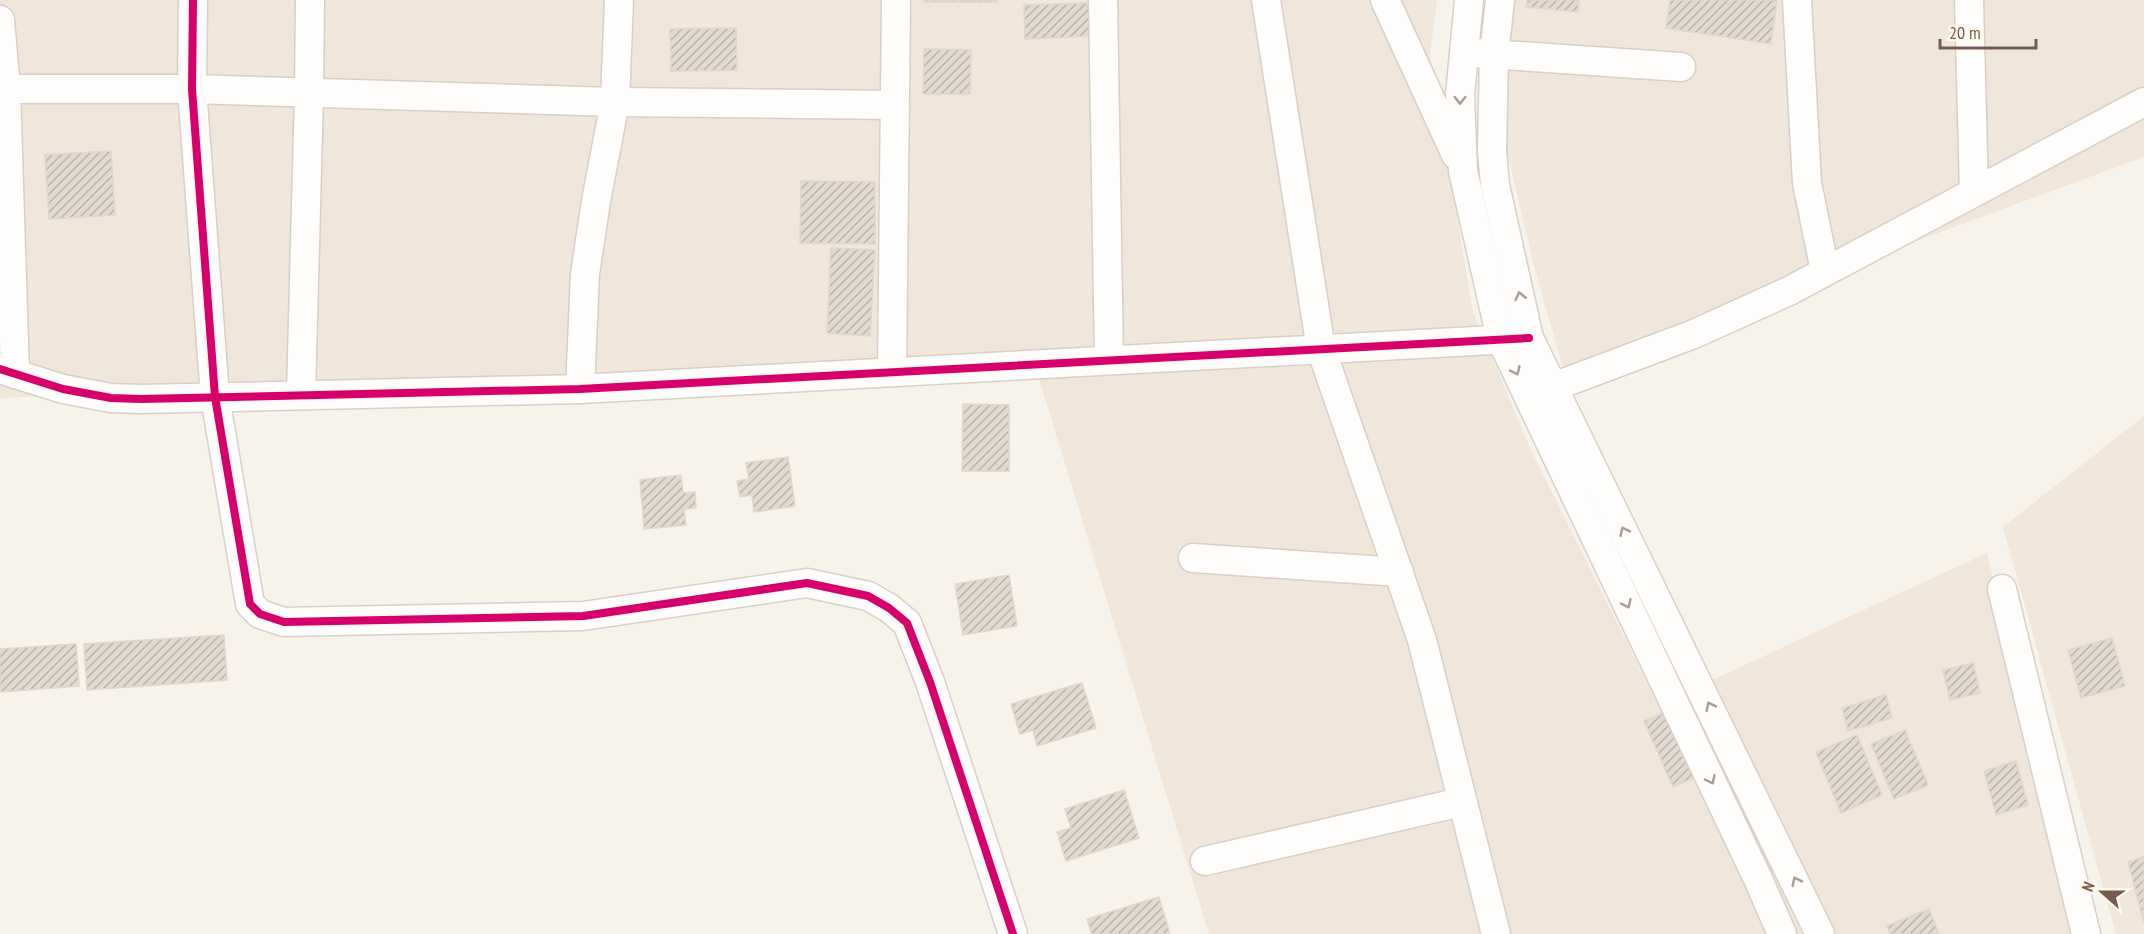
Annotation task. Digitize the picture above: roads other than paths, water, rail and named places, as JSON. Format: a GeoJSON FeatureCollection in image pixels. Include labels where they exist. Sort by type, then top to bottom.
{"type":"FeatureCollection","features":[{"type":"Feature","properties":{"kind":"street"},"geometry":{"type":"LineString","coordinates":[[193,0],[192,89],[215,397],[250,604],[260,614],[284,622],[583,616],[807,583],[867,596],[889,608],[906,622],[930,682],[1013,934]]}},
{"type":"Feature","properties":{"kind":"street"},"geometry":{"type":"LineString","coordinates":[[301,396],[310,0]]}},
{"type":"Feature","properties":{"kind":"street"},"geometry":{"type":"LineString","coordinates":[[580,389],[585,274],[615,102],[619,0]]}},
{"type":"Feature","properties":{"kind":"street"},"geometry":{"type":"LineString","coordinates":[[892,372],[896,0]]}},
{"type":"Feature","properties":{"kind":"street"},"geometry":{"type":"LineString","coordinates":[[1103,0],[1109,360]]}},
{"type":"Feature","properties":{"kind":"street"},"geometry":{"type":"LineString","coordinates":[[1266,0],[1321,349],[1422,640],[1496,934]]}},
{"type":"Feature","properties":{"kind":"street"},"geometry":{"type":"LineString","coordinates":[[1385,0],[1463,171]]}},
{"type":"Feature","properties":{"kind":"street"},"geometry":{"type":"LineString","coordinates":[[1469,0],[1460,95],[1463,171],[1501,339],[1753,868],[1782,934]]}},
{"type":"Feature","properties":{"kind":"street"},"geometry":{"type":"LineString","coordinates":[[1500,0],[1494,55],[1491,151],[1495,185],[1529,338],[1820,934]]}},
{"type":"Feature","properties":{"kind":"street"},"geometry":{"type":"LineString","coordinates":[[1797,0],[1807,183],[1825,271]]}},
{"type":"Feature","properties":{"kind":"street"},"geometry":{"type":"LineString","coordinates":[[1969,0],[1974,192]]}},
{"type":"Feature","properties":{"kind":"street"},"geometry":{"type":"LineString","coordinates":[[0,20],[7,371],[63,390],[111,398],[580,389],[1529,338]]}},
{"type":"Feature","properties":{"kind":"street"},"geometry":{"type":"LineString","coordinates":[[1464,52],[1682,67]]}},
{"type":"Feature","properties":{"kind":"street"},"geometry":{"type":"LineString","coordinates":[[3,89],[192,89],[615,102],[895,105]]}},
{"type":"Feature","properties":{"kind":"street"},"geometry":{"type":"LineString","coordinates":[[1553,387],[1695,334],[1789,291],[2144,102]]}},
{"type":"Feature","properties":{"kind":"street"},"geometry":{"type":"LineString","coordinates":[[1193,558],[1399,572]]}},
{"type":"Feature","properties":{"kind":"street"},"geometry":{"type":"LineString","coordinates":[[2002,589],[2085,934]]}},
{"type":"Feature","properties":{"kind":"street"},"geometry":{"type":"LineString","coordinates":[[1205,861],[1461,802]]}}]}
